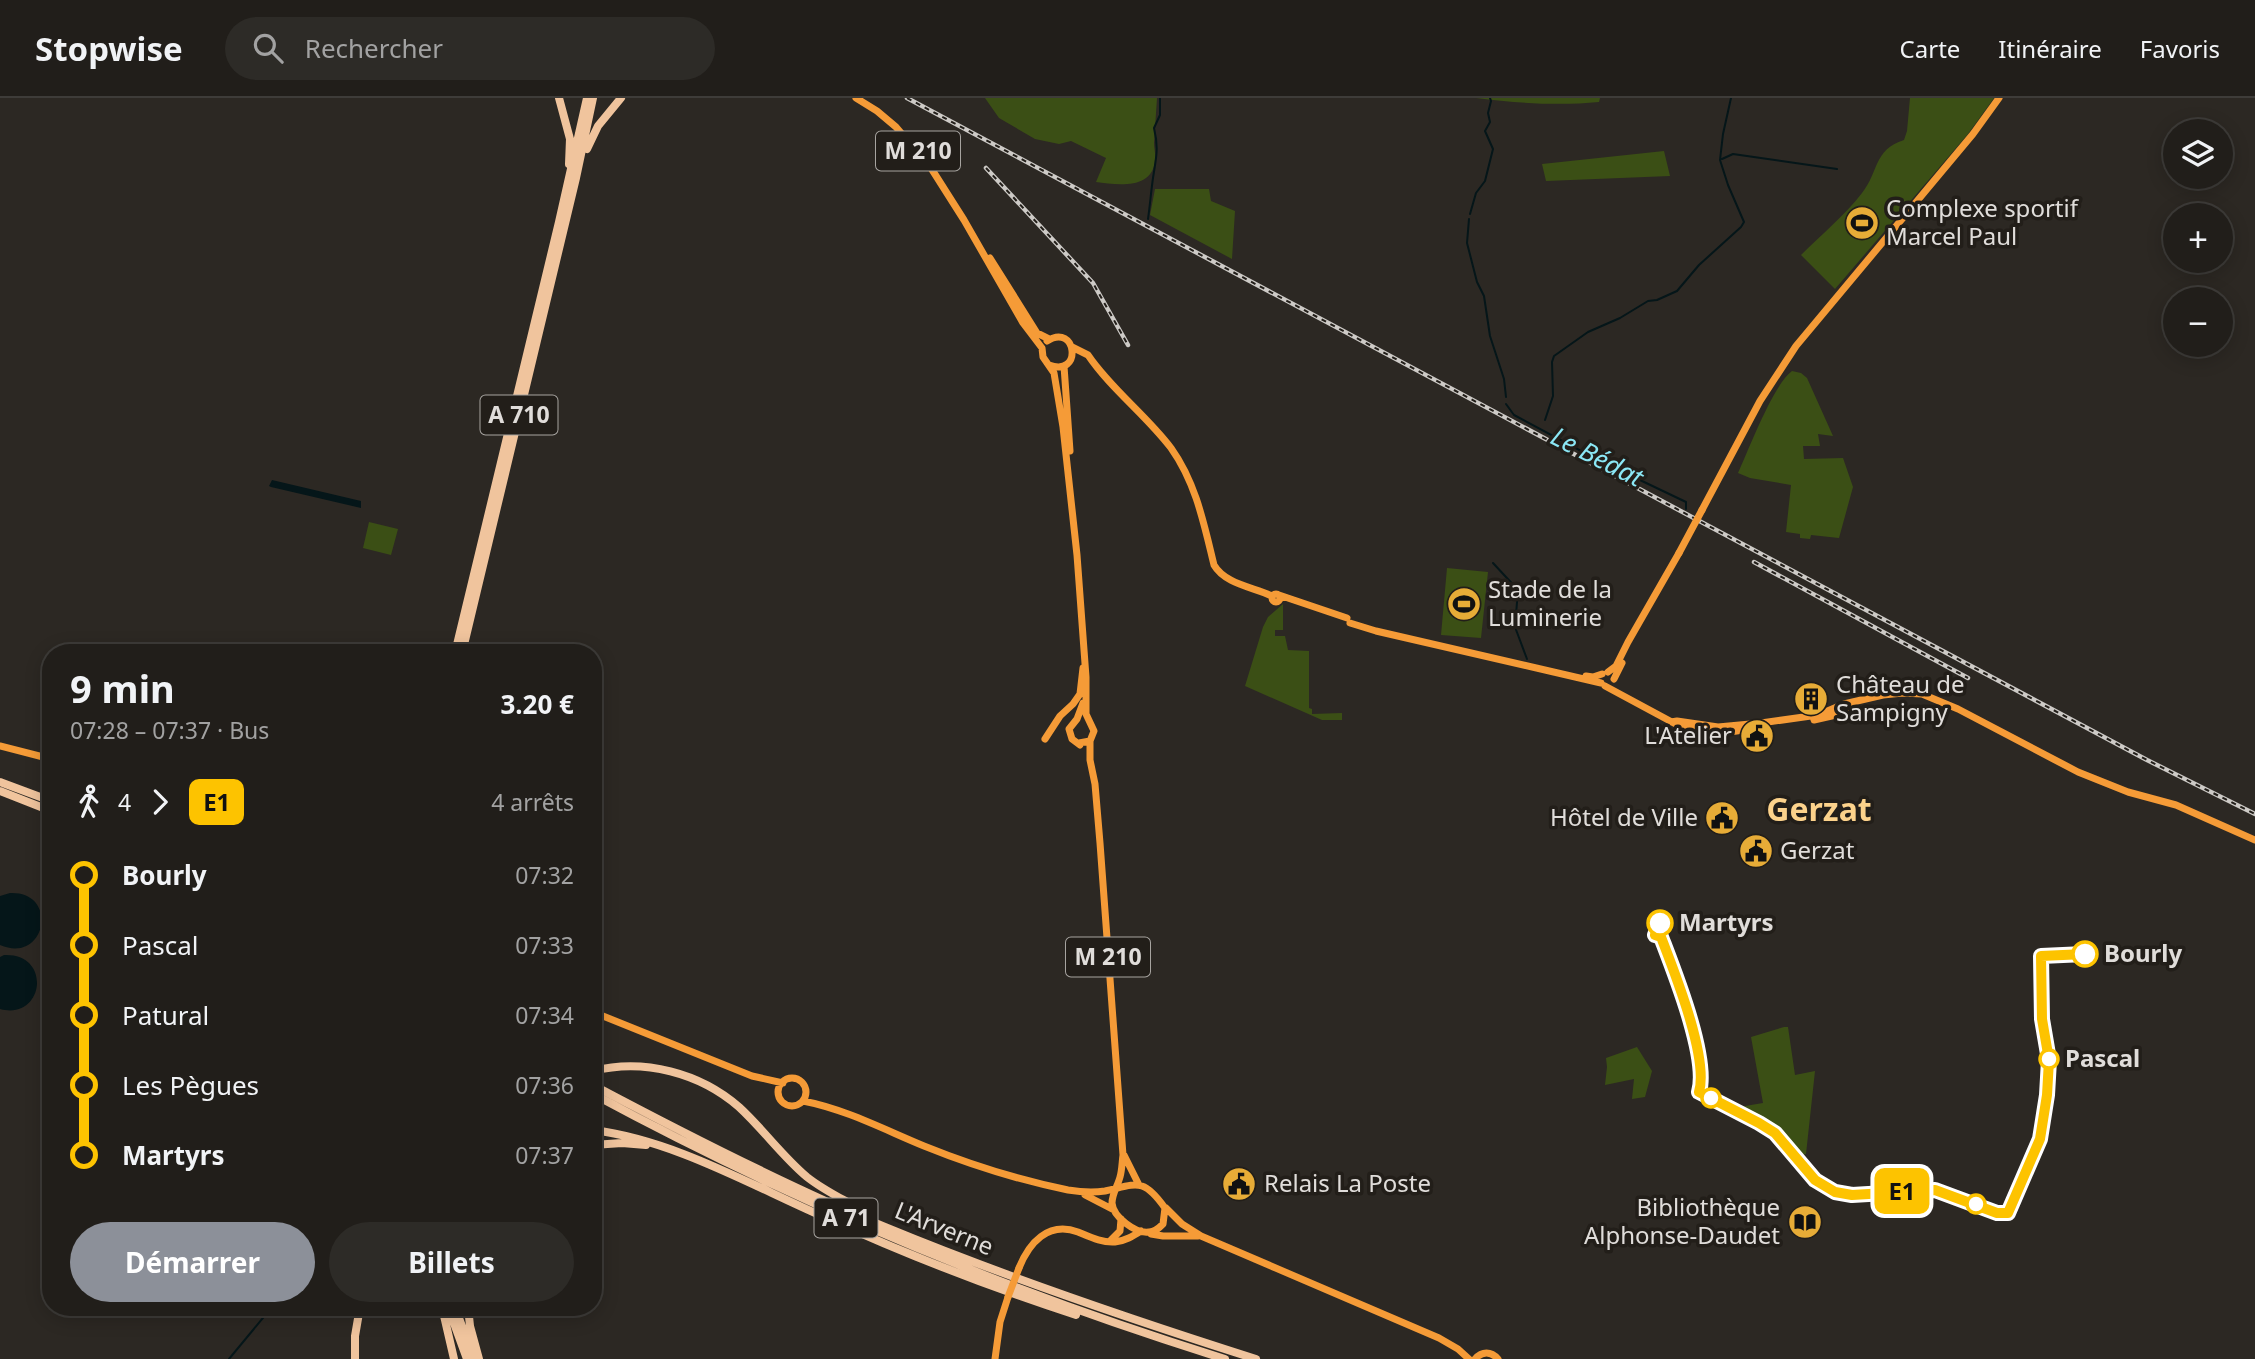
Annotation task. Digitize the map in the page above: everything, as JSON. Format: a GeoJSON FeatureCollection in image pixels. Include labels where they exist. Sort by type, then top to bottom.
{"type":"FeatureCollection","features":[{"type":"Feature","properties":{"kind":"highway"},"geometry":{"type":"LineString","coordinates":[[559,98],[570,138],[559,222]]}},
{"type":"Feature","properties":{"kind":"highway","name":"A 710"},"geometry":{"type":"LineString","coordinates":[[457,644],[587,98]]}},
{"type":"Feature","properties":{"kind":"highway","name":"A 710"},"geometry":{"type":"LineString","coordinates":[[464,644],[593,98]]}},
{"type":"Feature","properties":{"kind":"highway"},"geometry":{"type":"LineString","coordinates":[[576,178],[598,126],[621,100]]}},
{"type":"Feature","properties":{"kind":"highway"},"geometry":{"type":"LineString","coordinates":[[0,782],[42,798]]}},
{"type":"Feature","properties":{"kind":"highway"},"geometry":{"type":"LineString","coordinates":[[0,791],[42,807]]}},
{"type":"Feature","properties":{"kind":"highway"},"geometry":{"type":"LineString","coordinates":[[602,1069],[630,1066],[650,1068],[672,1072],[703,1083],[739,1107],[808,1178],[885,1226]]}},
{"type":"Feature","properties":{"kind":"highway","name":"L'Arverne"},"geometry":{"type":"LineString","coordinates":[[602,1090],[734,1158],[885,1226],[1060,1294],[1256,1359]]}},
{"type":"Feature","properties":{"kind":"highway","name":"L'Arverne"},"geometry":{"type":"LineString","coordinates":[[602,1099],[720,1160],[820,1207],[947,1261],[1109,1321],[1225,1359]]}},
{"type":"Feature","properties":{"kind":"highway"},"geometry":{"type":"LineString","coordinates":[[602,1132],[669,1148],[855,1231],[1017,1296],[1099,1322],[1109,1321]]}},
{"type":"Feature","properties":{"kind":"highway"},"geometry":{"type":"LineString","coordinates":[[602,1144],[643,1144],[695,1159]]}},
{"type":"Feature","properties":{"kind":"highway"},"geometry":{"type":"LineString","coordinates":[[357,1359],[362,1316]]}},
{"type":"Feature","properties":{"kind":"highway"},"geometry":{"type":"LineString","coordinates":[[444,1316],[454,1359]]}},
{"type":"Feature","properties":{"kind":"highway"},"geometry":{"type":"LineString","coordinates":[[451,1316],[467,1359]]}},
{"type":"Feature","properties":{"kind":"highway"},"geometry":{"type":"LineString","coordinates":[[458,1316],[474,1359]]}},
{"type":"Feature","properties":{"kind":"highway"},"geometry":{"type":"LineString","coordinates":[[469,1316],[479,1359]]}},
{"type":"Feature","properties":{"kind":"main road","name":"M 210"},"geometry":{"type":"LineString","coordinates":[[856,98],[877,111],[911,143],[931,168],[1037,333],[1049,339]]}},
{"type":"Feature","properties":{"kind":"main road"},"geometry":{"type":"LineString","coordinates":[[1072,347],[1085,352],[1158,433],[1184,468],[1198,500],[1216,569],[1229,580],[1376,631],[1609,686],[1610,676],[1760,401],[1791,353],[1973,134],[1999,98]]}},
{"type":"Feature","properties":{"kind":"main road","name":"M 210"},"geometry":{"type":"LineString","coordinates":[[964,220],[1023,323],[1042,348]]}},
{"type":"Feature","properties":{"kind":"main road"},"geometry":{"type":"LineString","coordinates":[[1072,358],[1072,347],[1061,337],[1049,339],[1042,348],[1043,357],[1056,379],[1073,511]]}},
{"type":"Feature","properties":{"kind":"main road"},"geometry":{"type":"LineString","coordinates":[[1049,365],[1056,368],[1064,366],[1072,358],[1083,356],[1091,359]]}},
{"type":"Feature","properties":{"kind":"main road"},"geometry":{"type":"LineString","coordinates":[[1064,366],[1085,657],[1086,714],[1094,726],[1090,741],[1079,743],[1073,740],[1069,733],[1085,699]]}},
{"type":"Feature","properties":{"kind":"main road"},"geometry":{"type":"LineString","coordinates":[[1348,620],[1588,676],[1610,676]]}},
{"type":"Feature","properties":{"kind":"main road"},"geometry":{"type":"LineString","coordinates":[[1045,739],[1059,716],[1080,694],[1085,657]]}},
{"type":"Feature","properties":{"kind":"main road"},"geometry":{"type":"LineString","coordinates":[[1610,676],[1600,678],[1603,684],[1671,722],[1709,729],[1812,718],[1857,702],[1892,694],[1914,693],[1933,698],[1967,714],[2055,761],[2128,792],[2176,805],[2255,839]]}},
{"type":"Feature","properties":{"kind":"main road"},"geometry":{"type":"LineString","coordinates":[[1610,676],[1619,693]]}},
{"type":"Feature","properties":{"kind":"main road"},"geometry":{"type":"LineString","coordinates":[[1967,714],[2105,782]]}},
{"type":"Feature","properties":{"kind":"main road"},"geometry":{"type":"LineString","coordinates":[[1077,719],[1088,720]]}},
{"type":"Feature","properties":{"kind":"main road","name":"M 210"},"geometry":{"type":"LineString","coordinates":[[1090,741],[1123,1155],[1116,1188]]}},
{"type":"Feature","properties":{"kind":"main road","name":"M 210"},"geometry":{"type":"LineString","coordinates":[[1079,743],[1090,760]]}},
{"type":"Feature","properties":{"kind":"main road"},"geometry":{"type":"LineString","coordinates":[[0,747],[42,757]]}},
{"type":"Feature","properties":{"kind":"main road"},"geometry":{"type":"LineString","coordinates":[[602,1016],[752,1076],[783,1083]]}},
{"type":"Feature","properties":{"kind":"main road"},"geometry":{"type":"LineString","coordinates":[[752,1076],[779,1094],[782,1102],[790,1106],[803,1101],[806,1093],[799,1080],[789,1079],[783,1083],[779,1094]]}},
{"type":"Feature","properties":{"kind":"main road"},"geometry":{"type":"LineString","coordinates":[[806,1093],[832,1109]]}},
{"type":"Feature","properties":{"kind":"main road"},"geometry":{"type":"LineString","coordinates":[[803,1101],[832,1109],[999,1173],[1091,1193],[1128,1184],[1139,1185],[1154,1194],[1182,1224],[1201,1236],[1439,1338],[1476,1357],[1488,1353],[1498,1359]]}},
{"type":"Feature","properties":{"kind":"main road","name":"M 210"},"geometry":{"type":"LineString","coordinates":[[1123,1155],[1139,1185]]}},
{"type":"Feature","properties":{"kind":"main road"},"geometry":{"type":"LineString","coordinates":[[1116,1188],[1112,1203],[1114,1210],[1121,1219],[1144,1232],[1163,1236],[1201,1236]]}},
{"type":"Feature","properties":{"kind":"main road"},"geometry":{"type":"LineString","coordinates":[[1071,1190],[1114,1210]]}},
{"type":"Feature","properties":{"kind":"main road"},"geometry":{"type":"LineString","coordinates":[[995,1359],[1000,1322],[1019,1268],[1032,1243],[1049,1232],[1070,1230],[1107,1241],[1127,1239],[1157,1230],[1166,1216],[1165,1208]]}},
{"type":"Feature","properties":{"kind":"main road"},"geometry":{"type":"LineString","coordinates":[[1107,1241],[1119,1234],[1121,1219]]}},
{"type":"Feature","properties":{"kind":"main road"},"geometry":{"type":"LineString","coordinates":[[1458,1349],[1469,1359]]}},
{"type":"Feature","properties":{"kind":"green space"},"geometry":{"type":"Polygon","coordinates":[[[985,98],[1157,98],[1153,170],[1148,177],[1133,183],[1096,182],[1106,158],[1071,141],[1059,144],[1035,139],[999,118],[985,98]]]}},
{"type":"Feature","properties":{"kind":"green space"},"geometry":{"type":"Polygon","coordinates":[[[1476,98],[1600,98],[1599,102],[1553,104],[1476,98]]]}},
{"type":"Feature","properties":{"kind":"green space","name":"Complexe sportif Marcel Paul"},"geometry":{"type":"Polygon","coordinates":[[[1910,98],[1994,98],[1968,134],[1835,289],[1801,255],[1862,193],[1887,150],[1904,140],[1910,98]]]}},
{"type":"Feature","properties":{"kind":"green space"},"geometry":{"type":"Polygon","coordinates":[[[1664,151],[1670,176],[1546,181],[1542,164],[1664,151]]]}},
{"type":"Feature","properties":{"kind":"green space"},"geometry":{"type":"Polygon","coordinates":[[[1155,189],[1209,189],[1211,201],[1235,211],[1232,259],[1150,215],[1155,189]]]}},
{"type":"Feature","properties":{"kind":"green space"},"geometry":{"type":"Polygon","coordinates":[[[1792,371],[1807,378],[1833,436],[1818,434],[1820,446],[1803,446],[1804,459],[1843,458],[1853,487],[1839,538],[1811,535],[1810,539],[1800,538],[1800,534],[1786,532],[1791,485],[1750,478],[1738,473],[1769,403],[1792,371]]]}},
{"type":"Feature","properties":{"kind":"green space"},"geometry":{"type":"Polygon","coordinates":[[[369,522],[398,529],[391,555],[363,548],[369,522]]]}},
{"type":"Feature","properties":{"kind":"green space","name":"Stade de la Luminerie"},"geometry":{"type":"Polygon","coordinates":[[[1447,568],[1488,572],[1481,638],[1441,635],[1447,568]]]}},
{"type":"Feature","properties":{"kind":"green space"},"geometry":{"type":"Polygon","coordinates":[[[1283,604],[1283,630],[1275,630],[1275,636],[1285,636],[1288,650],[1309,651],[1309,708],[1312,709],[1312,714],[1342,713],[1342,720],[1322,720],[1245,686],[1263,627],[1268,617],[1283,604]]]}},
{"type":"Feature","properties":{"kind":"green space"},"geometry":{"type":"Polygon","coordinates":[[[1788,1027],[1795,1075],[1815,1071],[1806,1154],[1802,1155],[1774,1128],[1739,1107],[1763,1103],[1751,1037],[1788,1027]]]}},
{"type":"Feature","properties":{"kind":"green space"},"geometry":{"type":"Polygon","coordinates":[[[1637,1047],[1652,1071],[1645,1097],[1632,1099],[1634,1079],[1605,1085],[1606,1058],[1637,1047]]]}},
{"type":"Feature","properties":{"kind":"shaded area"},"geometry":{"type":"Polygon","coordinates":[[[272,480],[361,501],[361,508],[271,487],[269,486],[272,480]]]}},
{"type":"Feature","properties":{"kind":"shaded area"},"geometry":{"type":"Polygon","coordinates":[[[10,893],[26,895],[36,903],[41,914],[37,937],[28,945],[16,948],[0,945],[0,896],[10,893]]]}},
{"type":"Feature","properties":{"kind":"shaded area"},"geometry":{"type":"Polygon","coordinates":[[[0,957],[20,957],[30,964],[36,974],[34,997],[15,1010],[0,1009],[0,957]]]}},
{"type":"Feature","properties":{"kind":"waterway"},"geometry":{"type":"LineString","coordinates":[[1148,219],[1156,153],[1154,128],[1160,115],[1160,98]]}},
{"type":"Feature","properties":{"kind":"waterway","name":"Le Bédat"},"geometry":{"type":"LineString","coordinates":[[1470,214],[1476,193],[1485,181],[1493,149],[1485,131],[1490,122],[1490,98]]}},
{"type":"Feature","properties":{"kind":"waterway"},"geometry":{"type":"LineString","coordinates":[[1545,420],[1553,396],[1554,356],[1588,332],[1620,318],[1648,301],[1677,291],[1699,265],[1744,222],[1720,160],[1731,98]]}},
{"type":"Feature","properties":{"kind":"waterway"},"geometry":{"type":"LineString","coordinates":[[1722,159],[1733,154],[1837,169]]}},
{"type":"Feature","properties":{"kind":"waterway","name":"Le Bédat"},"geometry":{"type":"LineString","coordinates":[[1469,219],[1467,243],[1477,282],[1484,296],[1490,336],[1504,379],[1506,397]]}},
{"type":"Feature","properties":{"kind":"waterway","name":"Le Bédat"},"geometry":{"type":"LineString","coordinates":[[1506,404],[1514,415],[1598,460],[1686,502],[1686,509]]}},
{"type":"Feature","properties":{"kind":"waterway"},"geometry":{"type":"LineString","coordinates":[[1493,563],[1518,590],[1515,627],[1527,659]]}},
{"type":"Feature","properties":{"kind":"waterway"},"geometry":{"type":"LineString","coordinates":[[229,1359],[265,1316]]}},
{"type":"Feature","properties":{"kind":"railway"},"geometry":{"type":"LineString","coordinates":[[907,98],[2147,760],[2255,814]]}},
{"type":"Feature","properties":{"kind":"railway"},"geometry":{"type":"LineString","coordinates":[[986,168],[1093,283],[1128,345]]}},
{"type":"Feature","properties":{"kind":"railway"},"geometry":{"type":"LineString","coordinates":[[1754,562],[1968,678]]}},
{"type":"Feature","properties":{"kind":"bus line","name":"E1"},"geometry":{"type":"LineString","coordinates":[[1660,923],[1655,935],[1661,937],[1695,1040],[1701,1080],[1699,1092],[1775,1133],[1815,1180],[1835,1192],[1852,1195],[1935,1190],[1997,1213],[2008,1213],[2040,1139],[2049,1081],[2049,1060],[2042,1019],[2041,956],[2085,954]]}},
{"type":"Feature","properties":{"kind":"place","name":"Complexe sportif Marcel Paul"},"geometry":{"type":"Point","coordinates":[1862,223]}},
{"type":"Feature","properties":{"kind":"place","name":"Stade de la Luminerie"},"geometry":{"type":"Point","coordinates":[1464,604]}},
{"type":"Feature","properties":{"kind":"place","name":"Château de Sampigny"},"geometry":{"type":"Point","coordinates":[1811,699]}},
{"type":"Feature","properties":{"kind":"place","name":"L'Atelier"},"geometry":{"type":"Point","coordinates":[1757,736]}},
{"type":"Feature","properties":{"kind":"place","name":"Hôtel de Ville"},"geometry":{"type":"Point","coordinates":[1722,818]}},
{"type":"Feature","properties":{"kind":"place","name":"Gerzat"},"geometry":{"type":"Point","coordinates":[1756,851]}},
{"type":"Feature","properties":{"kind":"place","name":"Martyrs"},"geometry":{"type":"Point","coordinates":[1660,923]}},
{"type":"Feature","properties":{"kind":"place","name":"Bourly"},"geometry":{"type":"Point","coordinates":[2085,954]}},
{"type":"Feature","properties":{"kind":"place","name":"Pascal"},"geometry":{"type":"Point","coordinates":[2049,1059]}},
{"type":"Feature","properties":{"kind":"place","name":"Relais La Poste"},"geometry":{"type":"Point","coordinates":[1239,1184]}},
{"type":"Feature","properties":{"kind":"place","name":"Bibliothèque Alphonse-Daudet"},"geometry":{"type":"Point","coordinates":[1805,1222]}},
{"type":"Feature","properties":{"kind":"district","name":"Gerzat"},"geometry":{"type":"Point","coordinates":[1819,810]}}]}
